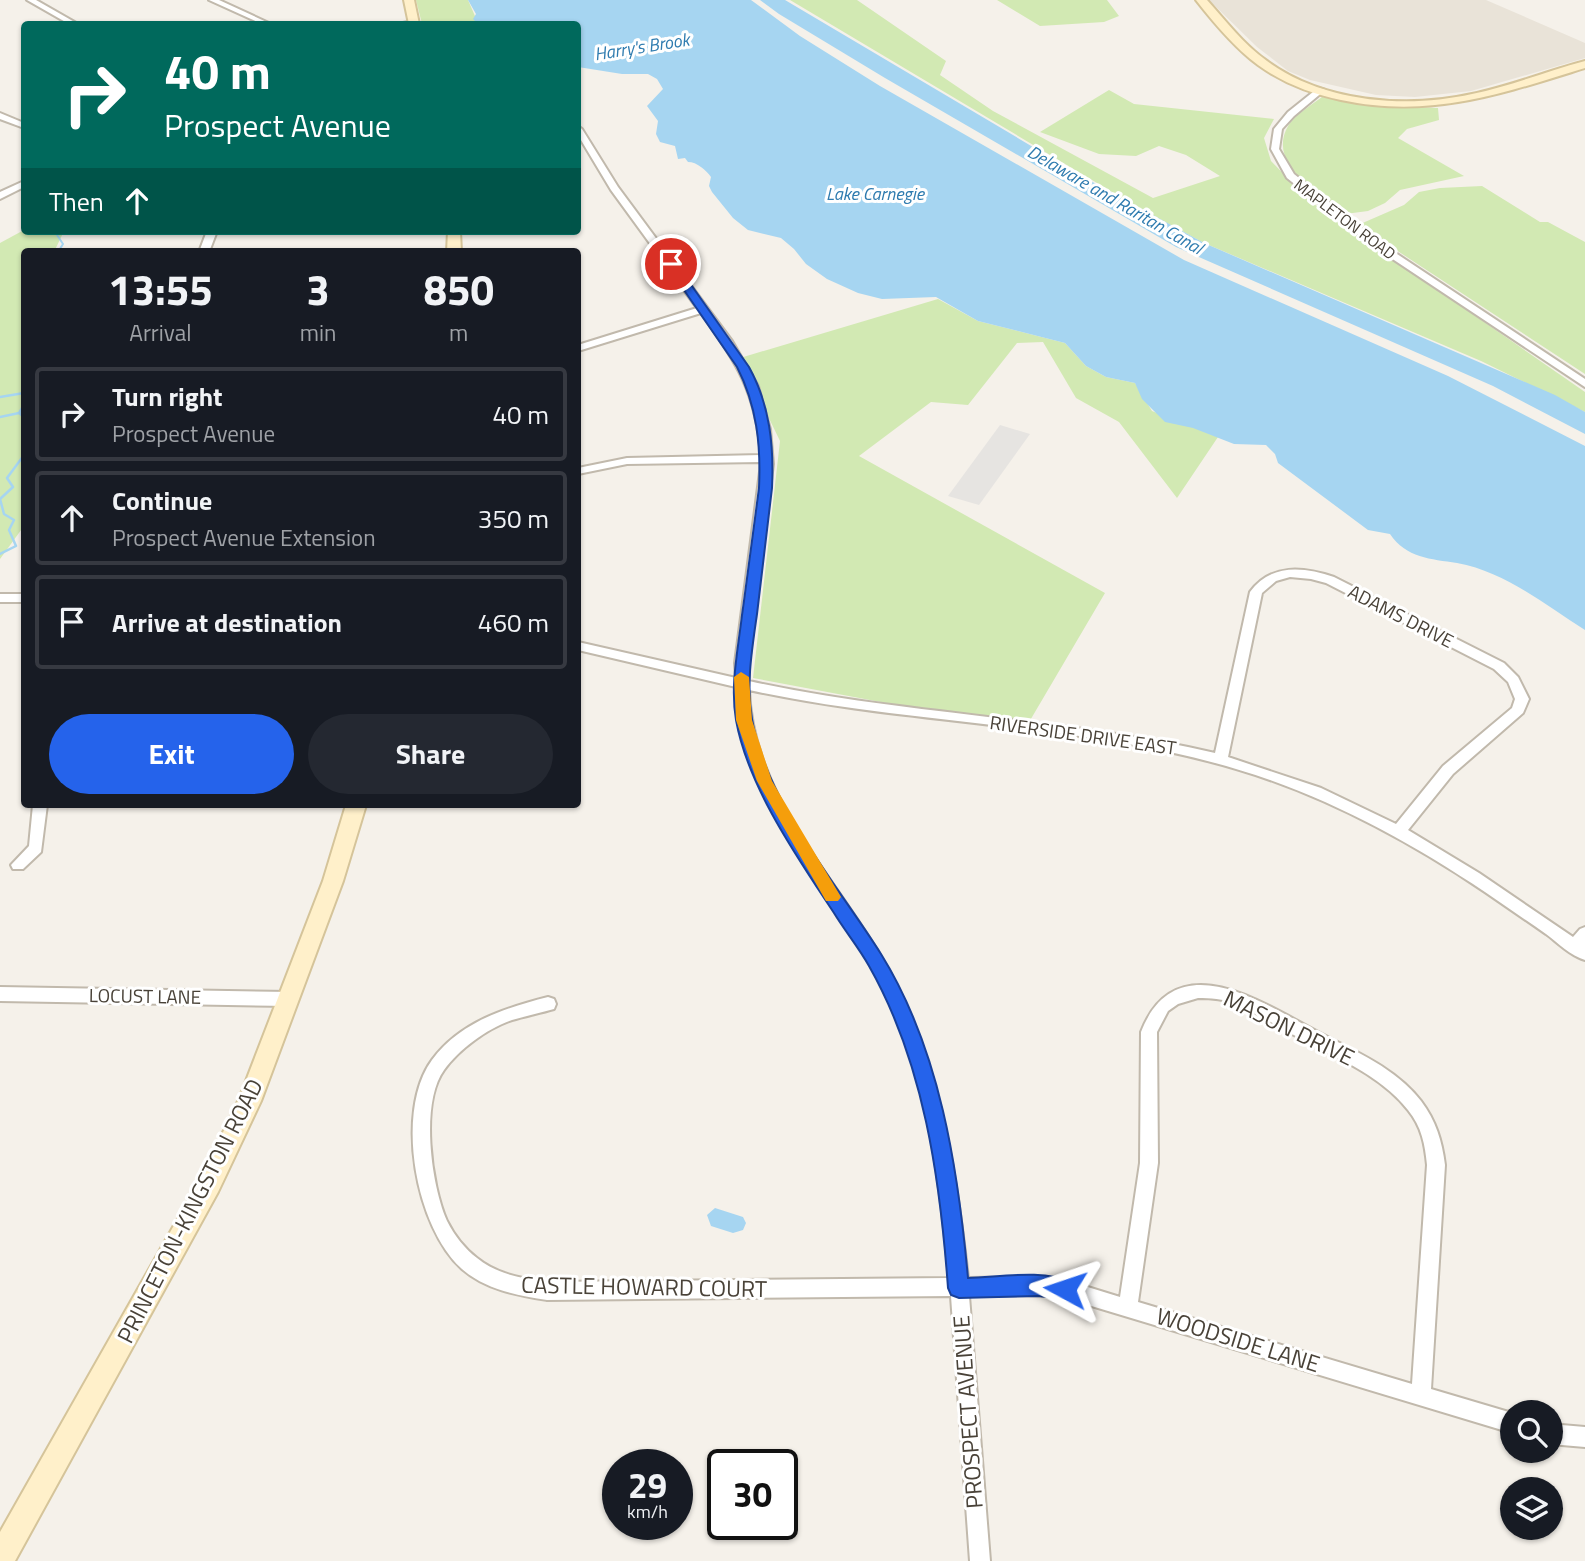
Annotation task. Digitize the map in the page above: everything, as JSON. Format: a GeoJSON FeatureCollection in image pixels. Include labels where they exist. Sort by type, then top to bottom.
{"type":"FeatureCollection","features":[{"type":"Feature","properties":{"kind":"street"},"geometry":{"type":"LineString","coordinates":[[31,0],[69,21]]}},
{"type":"Feature","properties":{"kind":"street"},"geometry":{"type":"LineString","coordinates":[[213,0],[260,21]]}},
{"type":"Feature","properties":{"kind":"street"},"geometry":{"type":"LineString","coordinates":[[409,0],[413,21]]}},
{"type":"Feature","properties":{"kind":"street"},"geometry":{"type":"LineString","coordinates":[[1201,0],[1260,62],[1279,74],[1321,90],[1370,101],[1442,103],[1478,96],[1585,64]]}},
{"type":"Feature","properties":{"kind":"street","name":"MAPLETON ROAD"},"geometry":{"type":"LineString","coordinates":[[1321,90],[1291,114],[1278,129],[1275,149],[1290,176],[1373,242],[1585,384]]}},
{"type":"Feature","properties":{"kind":"street"},"geometry":{"type":"LineString","coordinates":[[0,116],[21,125]]}},
{"type":"Feature","properties":{"kind":"street","name":"PROSPECT AVENUE"},"geometry":{"type":"LineString","coordinates":[[581,134],[614,188],[727,341],[753,386],[764,429],[767,458],[741,683],[744,720],[765,781],[826,886],[875,960],[908,1025],[933,1108],[954,1233],[980,1561]]}},
{"type":"Feature","properties":{"kind":"street"},"geometry":{"type":"LineString","coordinates":[[0,196],[21,186]]}},
{"type":"Feature","properties":{"kind":"street"},"geometry":{"type":"LineString","coordinates":[[581,347],[704,309]]}},
{"type":"Feature","properties":{"kind":"street"},"geometry":{"type":"LineString","coordinates":[[581,470],[627,461],[767,458]]}},
{"type":"Feature","properties":{"kind":"street","name":"ADAMS DRIVE"},"geometry":{"type":"LineString","coordinates":[[1221,759],[1256,592],[1267,579],[1286,573],[1311,574],[1331,580],[1499,666],[1513,680],[1521,699],[1518,710],[1448,769],[1399,831]]}},
{"type":"Feature","properties":{"kind":"street"},"geometry":{"type":"LineString","coordinates":[[0,598],[21,598]]}},
{"type":"Feature","properties":{"kind":"street","name":"RIVERSIDE DRIVE EAST"},"geometry":{"type":"LineString","coordinates":[[581,647],[858,706],[1098,733],[1221,759],[1317,792],[1399,831],[1581,944]]}},
{"type":"Feature","properties":{"kind":"street"},"geometry":{"type":"LineString","coordinates":[[18,865],[36,848],[40,808]]}},
{"type":"Feature","properties":{"kind":"street","name":"PRINCETON-KINGSTON ROAD"},"geometry":{"type":"LineString","coordinates":[[0,1560],[209,1184],[250,1101],[333,881],[355,808]]}},
{"type":"Feature","properties":{"kind":"street","name":"MASON DRIVE"},"geometry":{"type":"LineString","coordinates":[[1128,1307],[1149,1163],[1149,1032],[1152,1020],[1159,1010],[1180,995],[1209,990],[1225,993],[1240,998],[1382,1074],[1413,1101],[1424,1118],[1432,1136],[1436,1165],[1421,1395]]}},
{"type":"Feature","properties":{"kind":"street","name":"LOCUST LANE"},"geometry":{"type":"LineString","coordinates":[[0,994],[290,999]]}},
{"type":"Feature","properties":{"kind":"street","name":"CASTLE HOWARD COURT"},"geometry":{"type":"LineString","coordinates":[[548,1004],[499,1018],[458,1046],[436,1066],[425,1093],[422,1142],[430,1200],[441,1230],[452,1248],[469,1265],[488,1277],[511,1286],[547,1291],[959,1288]]}},
{"type":"Feature","properties":{"kind":"street","name":"WOODSIDE LANE"},"geometry":{"type":"LineString","coordinates":[[959,1288],[1038,1286],[1065,1289],[1500,1419]]}},
{"type":"Feature","properties":{"kind":"street"},"geometry":{"type":"LineString","coordinates":[[1563,1435],[1585,1437]]}},
{"type":"Feature","properties":{"kind":"shaded area"},"geometry":{"type":"Polygon","coordinates":[[[1209,0],[1486,0],[1585,43],[1585,58],[1471,91],[1415,97],[1376,95],[1310,80],[1288,71],[1257,47],[1209,0]]]}},
{"type":"Feature","properties":{"kind":"shaded area"},"geometry":{"type":"Polygon","coordinates":[[[1000,425],[1030,434],[979,505],[948,496],[1000,425]]]}},
{"type":"Feature","properties":{"kind":"green space"},"geometry":{"type":"Polygon","coordinates":[[[416,0],[468,0],[477,21],[421,21],[416,0]]]}},
{"type":"Feature","properties":{"kind":"green space"},"geometry":{"type":"Polygon","coordinates":[[[790,0],[857,0],[946,61],[940,75],[993,111],[1153,198],[1220,176],[1186,155],[1159,146],[1136,156],[1099,154],[1040,132],[1109,90],[1134,104],[1274,119],[1264,138],[1271,161],[1311,202],[1585,392],[1585,412],[1481,361],[1204,243],[1134,205],[790,0]]]}},
{"type":"Feature","properties":{"kind":"green space"},"geometry":{"type":"Polygon","coordinates":[[[997,0],[1107,0],[1119,16],[1104,22],[1040,26],[997,0]]]}},
{"type":"Feature","properties":{"kind":"green space"},"geometry":{"type":"Polygon","coordinates":[[[1322,97],[1375,106],[1438,108],[1439,120],[1407,129],[1398,138],[1464,176],[1400,190],[1385,203],[1368,211],[1345,214],[1299,177],[1284,153],[1283,140],[1288,126],[1322,97]]]}},
{"type":"Feature","properties":{"kind":"green space"},"geometry":{"type":"Polygon","coordinates":[[[1482,186],[1540,222],[1548,222],[1585,242],[1585,374],[1358,225],[1404,205],[1419,192],[1482,186]]]}},
{"type":"Feature","properties":{"kind":"green space"},"geometry":{"type":"Polygon","coordinates":[[[21,232],[21,235],[62,235],[56,248],[21,248],[21,530],[0,559],[0,243],[21,232]]]}},
{"type":"Feature","properties":{"kind":"green space"},"geometry":{"type":"Polygon","coordinates":[[[938,299],[978,321],[1065,343],[1086,366],[1106,377],[1135,383],[1152,411],[1218,437],[1177,498],[1119,422],[1076,398],[1043,342],[1017,343],[968,405],[931,402],[859,456],[1105,593],[1025,729],[753,678],[780,441],[740,358],[938,299]]]}},
{"type":"Feature","properties":{"kind":"water","name":"Lake Carnegie"},"geometry":{"type":"Polygon","coordinates":[[[468,0],[751,0],[800,36],[880,86],[1184,260],[1448,376],[1585,446],[1585,630],[1508,581],[1475,567],[1411,553],[1390,534],[1368,530],[1278,463],[1275,454],[1266,445],[1234,444],[1193,428],[1165,422],[1142,399],[1135,383],[1106,377],[1086,366],[1065,343],[978,321],[936,297],[882,299],[858,293],[827,279],[806,264],[781,238],[748,230],[733,218],[712,192],[709,186],[711,177],[707,172],[685,158],[678,159],[675,146],[660,142],[656,134],[658,121],[647,106],[663,89],[657,79],[648,74],[622,74],[581,67],[581,21],[475,21],[473,19],[476,14],[468,0]]]}},
{"type":"Feature","properties":{"kind":"water","name":"Delaware and Raritan Canal"},"geometry":{"type":"Polygon","coordinates":[[[760,0],[785,0],[1087,179],[1204,243],[1555,395],[1585,412],[1585,434],[1493,386],[1176,247],[885,78],[760,0]]]}},
{"type":"Feature","properties":{"kind":"water"},"geometry":{"type":"Polygon","coordinates":[[[715,1208],[743,1217],[746,1223],[743,1230],[733,1233],[711,1226],[707,1215],[715,1208]]]}},
{"type":"Feature","properties":{"kind":"waterway","name":"Harry's Brook"},"geometry":{"type":"LineString","coordinates":[[57,235],[63,244],[60,248]]}},
{"type":"Feature","properties":{"kind":"waterway"},"geometry":{"type":"LineString","coordinates":[[0,397],[21,394]]}},
{"type":"Feature","properties":{"kind":"waterway"},"geometry":{"type":"LineString","coordinates":[[0,417],[19,413]]}},
{"type":"Feature","properties":{"kind":"waterway","name":"Harry's Brook"},"geometry":{"type":"LineString","coordinates":[[0,554],[16,546],[9,530],[14,520],[4,514],[0,499],[13,487],[7,478],[21,459]]}},
{"type":"Feature","properties":{"kind":"slow traffic"},"geometry":{"type":"LineString","coordinates":[[741,677],[744,720],[765,781],[832,897]]}},
{"type":"Feature","properties":{"kind":"route"},"geometry":{"type":"LineString","coordinates":[[671,264],[743,367],[753,386],[764,429],[766,488],[742,663],[744,720],[754,754],[779,809],[839,908],[875,960],[908,1025],[933,1108],[954,1233],[959,1288],[1038,1286],[1065,1289]]}}]}
